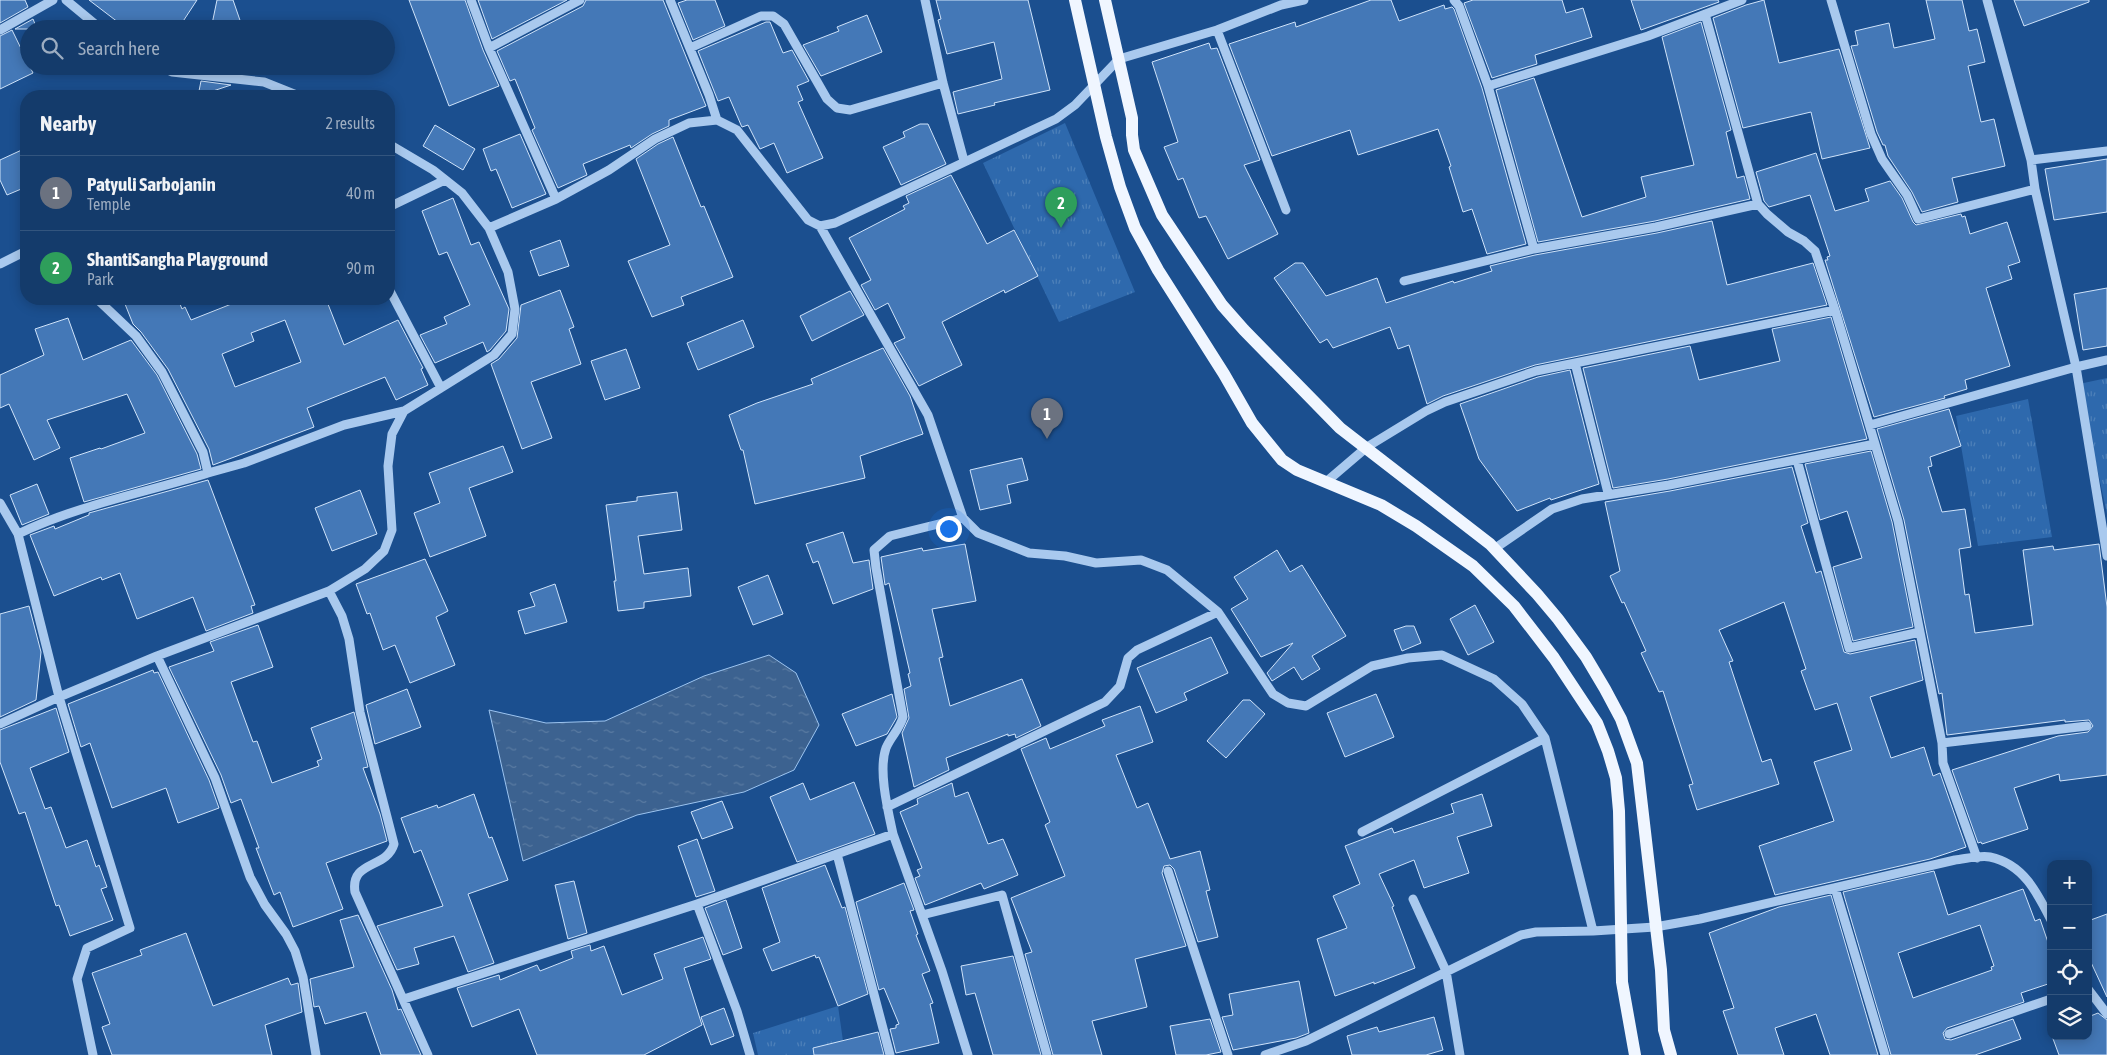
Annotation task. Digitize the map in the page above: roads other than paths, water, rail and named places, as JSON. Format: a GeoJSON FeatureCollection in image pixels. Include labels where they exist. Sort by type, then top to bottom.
{"type":"FeatureCollection","features":[{"type":"Feature","properties":{"kind":"main road"},"geometry":{"type":"LineString","coordinates":[[1075,0],[1094,86],[1120,187],[1135,228],[1158,270],[1258,431],[1282,460],[1297,470],[1381,505],[1416,526],[1473,566],[1514,606],[1577,691],[1597,723],[1616,778],[1619,811],[1622,982],[1635,1055]]}},
{"type":"Feature","properties":{"kind":"main road"},"geometry":{"type":"LineString","coordinates":[[1105,0],[1132,118],[1134,150],[1162,215],[1222,305],[1340,428],[1494,549],[1537,594],[1569,634],[1586,657],[1621,719],[1638,763],[1661,970],[1664,1030],[1671,1055]]}},
{"type":"Feature","properties":{"kind":"street"},"geometry":{"type":"LineString","coordinates":[[0,30],[53,0]]}},
{"type":"Feature","properties":{"kind":"street"},"geometry":{"type":"LineString","coordinates":[[66,0],[90,20]]}},
{"type":"Feature","properties":{"kind":"street"},"geometry":{"type":"LineString","coordinates":[[471,0],[489,48],[556,198]]}},
{"type":"Feature","properties":{"kind":"street"},"geometry":{"type":"LineString","coordinates":[[489,48],[580,0]]}},
{"type":"Feature","properties":{"kind":"street"},"geometry":{"type":"LineString","coordinates":[[670,0],[709,95],[717,120]]}},
{"type":"Feature","properties":{"kind":"street"},"geometry":{"type":"LineString","coordinates":[[925,0],[943,83],[964,161]]}},
{"type":"Feature","properties":{"kind":"street"},"geometry":{"type":"LineString","coordinates":[[820,226],[835,223],[964,161],[1037,130],[1075,105],[1119,60],[1217,30],[1281,5],[1304,0]]}},
{"type":"Feature","properties":{"kind":"street"},"geometry":{"type":"LineString","coordinates":[[1454,0],[1459,6],[1488,86],[1534,249]]}},
{"type":"Feature","properties":{"kind":"street"},"geometry":{"type":"LineString","coordinates":[[1488,86],[1648,36],[1742,0]]}},
{"type":"Feature","properties":{"kind":"street"},"geometry":{"type":"LineString","coordinates":[[1832,0],[1871,134],[1882,159],[1907,195],[1918,219],[2036,189]]}},
{"type":"Feature","properties":{"kind":"street"},"geometry":{"type":"LineString","coordinates":[[1987,0],[2031,160],[2076,368],[2107,556]]}},
{"type":"Feature","properties":{"kind":"street"},"geometry":{"type":"LineString","coordinates":[[1705,14],[1758,204],[1788,232],[1804,241],[1815,251],[1835,310],[1898,522],[1942,744],[1943,763],[1977,858]]}},
{"type":"Feature","properties":{"kind":"street"},"geometry":{"type":"LineString","coordinates":[[690,48],[761,16],[773,16],[784,24],[827,99],[837,108],[850,110],[943,83]]}},
{"type":"Feature","properties":{"kind":"street"},"geometry":{"type":"LineString","coordinates":[[1217,30],[1286,210]]}},
{"type":"Feature","properties":{"kind":"street"},"geometry":{"type":"LineString","coordinates":[[200,75],[264,82],[283,90]]}},
{"type":"Feature","properties":{"kind":"street"},"geometry":{"type":"LineString","coordinates":[[489,228],[556,198],[609,170],[655,139],[689,123],[717,120],[737,130],[808,220],[820,226],[928,415],[963,518],[978,533],[1029,553],[1066,556],[1096,563],[1141,560],[1167,570],[1218,612],[1273,694],[1288,704],[1306,706],[1372,666],[1408,658],[1442,655],[1494,679],[1522,704],[1545,738],[1593,931]]}},
{"type":"Feature","properties":{"kind":"street"},"geometry":{"type":"LineString","coordinates":[[18,534],[82,508],[244,463],[344,425],[404,411],[494,355],[512,334],[515,309],[508,272],[489,228],[462,193],[433,170],[395,148]]}},
{"type":"Feature","properties":{"kind":"street"},"geometry":{"type":"LineString","coordinates":[[2031,160],[2107,151]]}},
{"type":"Feature","properties":{"kind":"street"},"geometry":{"type":"LineString","coordinates":[[395,204],[445,180]]}},
{"type":"Feature","properties":{"kind":"street"},"geometry":{"type":"LineString","coordinates":[[1404,281],[1534,249],[1656,227],[1758,204]]}},
{"type":"Feature","properties":{"kind":"street"},"geometry":{"type":"LineString","coordinates":[[0,264],[20,254]]}},
{"type":"Feature","properties":{"kind":"street"},"geometry":{"type":"LineString","coordinates":[[395,300],[441,388]]}},
{"type":"Feature","properties":{"kind":"street"},"geometry":{"type":"LineString","coordinates":[[103,305],[136,336],[162,372],[203,452],[208,473]]}},
{"type":"Feature","properties":{"kind":"street"},"geometry":{"type":"LineString","coordinates":[[1326,482],[1366,447],[1426,411],[1445,402],[1536,371],[1835,310]]}},
{"type":"Feature","properties":{"kind":"street"},"geometry":{"type":"LineString","coordinates":[[1870,425],[2107,360]]}},
{"type":"Feature","properties":{"kind":"street"},"geometry":{"type":"LineString","coordinates":[[1575,364],[1608,493]]}},
{"type":"Feature","properties":{"kind":"street"},"geometry":{"type":"LineString","coordinates":[[0,724],[59,696],[157,656],[329,591],[365,569],[384,551],[392,530],[388,466],[392,434],[404,411]]}},
{"type":"Feature","properties":{"kind":"street"},"geometry":{"type":"LineString","coordinates":[[1494,549],[1552,508],[1582,499],[1608,493],[1669,485],[1875,444]]}},
{"type":"Feature","properties":{"kind":"street"},"geometry":{"type":"LineString","coordinates":[[1797,460],[1850,648],[1920,632]]}},
{"type":"Feature","properties":{"kind":"street"},"geometry":{"type":"LineString","coordinates":[[0,502],[18,534],[59,696],[130,928],[87,948],[77,979],[93,1055]]}},
{"type":"Feature","properties":{"kind":"street"},"geometry":{"type":"LineString","coordinates":[[963,518],[890,536],[874,550],[903,717],[899,730],[886,748],[884,766],[887,807],[893,834],[942,972],[968,1055]]}},
{"type":"Feature","properties":{"kind":"street"},"geometry":{"type":"LineString","coordinates":[[329,591],[342,616],[349,638],[360,712],[394,844],[392,852],[357,874],[354,882],[355,892],[428,1055]]}},
{"type":"Feature","properties":{"kind":"street"},"geometry":{"type":"LineString","coordinates":[[887,807],[1105,702],[1120,686],[1128,658],[1137,650],[1218,612]]}},
{"type":"Feature","properties":{"kind":"street"},"geometry":{"type":"LineString","coordinates":[[157,656],[215,778],[250,877],[264,905],[286,934],[295,951],[302,977],[316,1055]]}},
{"type":"Feature","properties":{"kind":"street"},"geometry":{"type":"LineString","coordinates":[[1942,744],[2087,726]]}},
{"type":"Feature","properties":{"kind":"street"},"geometry":{"type":"LineString","coordinates":[[1362,832],[1545,738]]}},
{"type":"Feature","properties":{"kind":"street"},"geometry":{"type":"LineString","coordinates":[[404,999],[697,904],[893,834]]}},
{"type":"Feature","properties":{"kind":"street"},"geometry":{"type":"LineString","coordinates":[[837,854],[890,1055]]}},
{"type":"Feature","properties":{"kind":"street"},"geometry":{"type":"LineString","coordinates":[[1265,1055],[1306,1041],[1521,935],[1536,932],[1621,929],[1700,919],[1954,860],[1989,857],[2015,868],[2036,889],[2047,912]]}},
{"type":"Feature","properties":{"kind":"street"},"geometry":{"type":"LineString","coordinates":[[1168,870],[1228,1055]]}},
{"type":"Feature","properties":{"kind":"street"},"geometry":{"type":"LineString","coordinates":[[1835,888],[1885,1055]]}},
{"type":"Feature","properties":{"kind":"street"},"geometry":{"type":"LineString","coordinates":[[922,915],[1002,895],[1047,1055]]}},
{"type":"Feature","properties":{"kind":"street"},"geometry":{"type":"LineString","coordinates":[[1413,898],[1446,971],[1460,1055]]}},
{"type":"Feature","properties":{"kind":"street"},"geometry":{"type":"LineString","coordinates":[[697,904],[737,1011],[750,1055]]}},
{"type":"Feature","properties":{"kind":"street"},"geometry":{"type":"LineString","coordinates":[[2092,994],[2107,1014]]}},
{"type":"Feature","properties":{"kind":"street"},"geometry":{"type":"LineString","coordinates":[[1949,1034],[2047,1000]]}},
{"type":"Feature","properties":{"kind":"water"},"geometry":{"type":"Polygon","coordinates":[[[769,655],[796,673],[819,725],[794,770],[744,792],[637,815],[523,861],[489,710],[546,723],[605,721],[704,676],[769,655]]]}},
{"type":"Feature","properties":{"kind":"place","name":"ShantiSangha Playground"},"geometry":{"type":"Point","coordinates":[1061,228]}},
{"type":"Feature","properties":{"kind":"place","name":"Patyuli Sarbojanin"},"geometry":{"type":"Point","coordinates":[1047,439]}}]}
